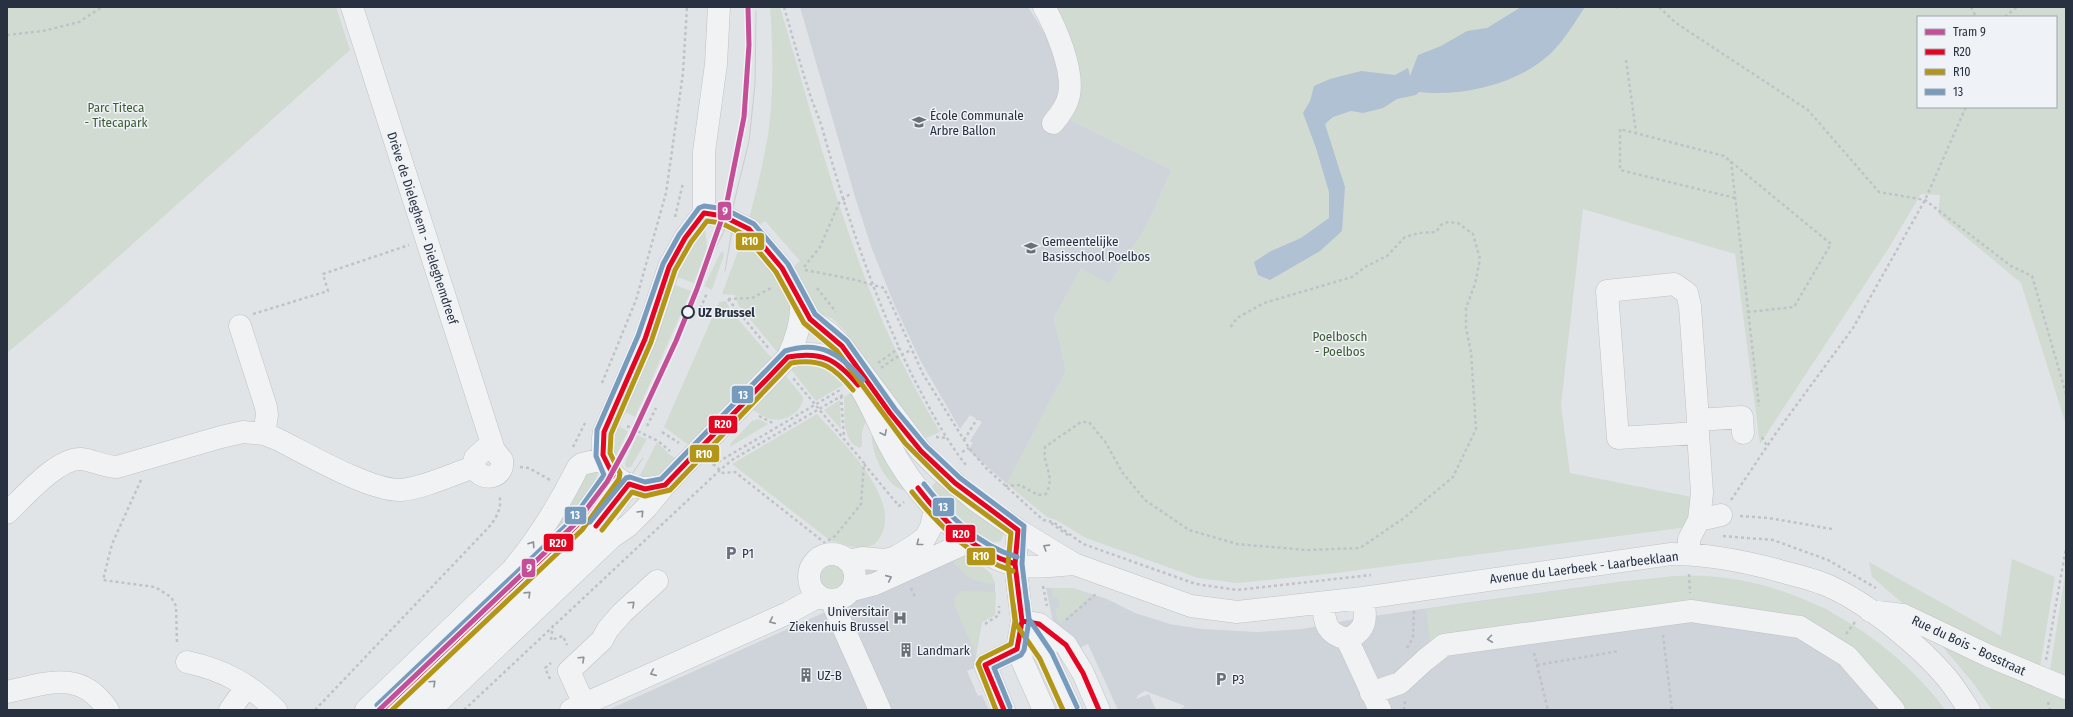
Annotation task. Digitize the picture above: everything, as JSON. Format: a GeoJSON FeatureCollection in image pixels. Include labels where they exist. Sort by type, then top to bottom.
{"type":"FeatureCollection","features":[{"type":"Feature","properties":{"kind":"street","name":"Drève de Dieleghem - Dieleghemdreef"},"geometry":{"type":"LineString","coordinates":[[352,7],[498,457]]}},
{"type":"Feature","properties":{"kind":"street"},"geometry":{"type":"LineString","coordinates":[[612,537],[616,525],[617,479],[602,441],[610,418],[645,339],[669,267],[685,238],[704,213],[704,152],[716,64],[719,7]]}},
{"type":"Feature","properties":{"kind":"street"},"geometry":{"type":"LineString","coordinates":[[1044,7],[1054,24],[1068,72],[1069,94],[1062,114],[1053,124]]}},
{"type":"Feature","properties":{"kind":"street","name":"Avenue du Laerbeek - Laarbeeklaan"},"geometry":{"type":"LineString","coordinates":[[704,213],[723,216],[749,229],[782,268],[810,319],[836,339],[862,377],[907,434],[940,470],[975,500],[1018,530],[1074,564],[1191,606],[1237,612],[1363,598],[1671,554],[1693,536],[1745,562],[1809,579],[1833,588],[1876,611],[1915,646],[1947,678],[1970,710]]}},
{"type":"Feature","properties":{"kind":"street"},"geometry":{"type":"LineString","coordinates":[[1693,536],[1702,493],[1698,427],[1690,306],[1687,293],[1674,284],[1608,290],[1618,438],[1698,427],[1742,417],[1752,432]]}},
{"type":"Feature","properties":{"kind":"street"},"geometry":{"type":"LineString","coordinates":[[430,710],[612,537],[628,526],[665,485],[685,454],[785,361],[797,334],[801,314],[801,303]]}},
{"type":"Feature","properties":{"kind":"street"},"geometry":{"type":"LineString","coordinates":[[240,326],[266,407],[267,415],[264,434]]}},
{"type":"Feature","properties":{"kind":"street","name":"Avenue du Laerbeek - Laarbeeklaan"},"geometry":{"type":"LineString","coordinates":[[785,361],[805,354],[829,358],[845,369],[862,377],[872,406],[896,458],[935,509],[970,541],[992,556],[1015,564],[1035,566],[1074,564]]}},
{"type":"Feature","properties":{"kind":"street"},"geometry":{"type":"LineString","coordinates":[[7,513],[52,471],[70,461],[88,460],[106,467],[117,467],[243,432],[264,434],[369,484],[391,490],[414,488],[480,472],[475,458],[485,449],[498,457]]}},
{"type":"Feature","properties":{"kind":"street"},"geometry":{"type":"LineString","coordinates":[[366,710],[512,570],[525,554],[578,467],[582,464],[645,489],[665,485]]}},
{"type":"Feature","properties":{"kind":"street"},"geometry":{"type":"LineString","coordinates":[[382,710],[577,524],[617,479]]}},
{"type":"Feature","properties":{"kind":"street"},"geometry":{"type":"LineString","coordinates":[[404,710],[582,542],[606,516],[617,479]]}},
{"type":"Feature","properties":{"kind":"street"},"geometry":{"type":"LineString","coordinates":[[848,560],[862,558],[885,560],[896,557],[924,538],[931,527],[935,509]]}},
{"type":"Feature","properties":{"kind":"street"},"geometry":{"type":"LineString","coordinates":[[1693,536],[1721,514]]}},
{"type":"Feature","properties":{"kind":"street"},"geometry":{"type":"LineString","coordinates":[[1018,530],[1015,564],[1022,621],[1021,658],[1044,710]]}},
{"type":"Feature","properties":{"kind":"street"},"geometry":{"type":"LineString","coordinates":[[657,581],[622,613],[608,628],[602,640],[569,671],[577,707],[804,606],[825,598],[843,598],[852,590],[875,584],[970,541]]}},
{"type":"Feature","properties":{"kind":"street"},"geometry":{"type":"LineString","coordinates":[[852,590],[856,578],[855,571],[848,560],[831,554],[825,555],[814,562],[811,568],[809,580],[814,592],[825,598],[880,710]]}},
{"type":"Feature","properties":{"kind":"street"},"geometry":{"type":"LineString","coordinates":[[1347,639],[1359,632],[1364,626],[1363,598]]}},
{"type":"Feature","properties":{"kind":"street"},"geometry":{"type":"LineString","coordinates":[[1323,603],[1327,627],[1332,633],[1347,639],[1376,701],[1400,683],[1444,645],[1529,635],[1661,614],[1691,611],[1800,627],[1846,656],[1885,707]]}},
{"type":"Feature","properties":{"kind":"street","name":"Rue du Bois - Bosstraat"},"geometry":{"type":"LineString","coordinates":[[1876,611],[1903,615],[2042,679],[2066,688]]}},
{"type":"Feature","properties":{"kind":"street"},"geometry":{"type":"LineString","coordinates":[[1022,621],[1046,656],[1071,710]]}},
{"type":"Feature","properties":{"kind":"street"},"geometry":{"type":"LineString","coordinates":[[1022,621],[1039,624],[1066,645],[1083,673],[1099,710]]}},
{"type":"Feature","properties":{"kind":"street"},"geometry":{"type":"LineString","coordinates":[[1004,710],[985,665],[1021,658]]}},
{"type":"Feature","properties":{"kind":"street"},"geometry":{"type":"LineString","coordinates":[[187,662],[217,669],[247,686],[276,710]]}},
{"type":"Feature","properties":{"kind":"street"},"geometry":{"type":"LineString","coordinates":[[7,692],[54,681],[69,682],[93,692],[108,710]]}},
{"type":"Feature","properties":{"kind":"street"},"geometry":{"type":"LineString","coordinates":[[230,710],[247,686]]}},
{"type":"Feature","properties":{"kind":"path"},"geometry":{"type":"LineString","coordinates":[[7,35],[43,31],[79,22],[102,7]]}},
{"type":"Feature","properties":{"kind":"path"},"geometry":{"type":"LineString","coordinates":[[600,388],[636,300],[666,193],[684,73],[687,7]]}},
{"type":"Feature","properties":{"kind":"path"},"geometry":{"type":"LineString","coordinates":[[784,7],[842,200],[872,284],[899,348],[921,393],[958,455]]}},
{"type":"Feature","properties":{"kind":"path"},"geometry":{"type":"LineString","coordinates":[[1659,7],[1676,23],[1808,110],[1879,192],[1925,200],[2011,266],[2032,276],[2066,394]]}},
{"type":"Feature","properties":{"kind":"path"},"geometry":{"type":"LineString","coordinates":[[1971,7],[1976,16]]}},
{"type":"Feature","properties":{"kind":"path"},"geometry":{"type":"LineString","coordinates":[[2006,16],[2017,7]]}},
{"type":"Feature","properties":{"kind":"path"},"geometry":{"type":"LineString","coordinates":[[1626,60],[1636,132]]}},
{"type":"Feature","properties":{"kind":"path"},"geometry":{"type":"LineString","coordinates":[[1832,529],[1769,518],[1721,514],[1767,446],[1853,328],[1925,200],[1966,108]]}},
{"type":"Feature","properties":{"kind":"path"},"geometry":{"type":"LineString","coordinates":[[1735,198],[1620,170],[1620,129],[1724,156],[1731,160],[1831,244],[1794,307],[1748,312]]}},
{"type":"Feature","properties":{"kind":"path"},"geometry":{"type":"LineString","coordinates":[[1731,160],[1759,410]]}},
{"type":"Feature","properties":{"kind":"path"},"geometry":{"type":"LineString","coordinates":[[673,222],[684,177]]}},
{"type":"Feature","properties":{"kind":"path"},"geometry":{"type":"LineString","coordinates":[[802,270],[820,247],[842,200],[851,194]]}},
{"type":"Feature","properties":{"kind":"path"},"geometry":{"type":"LineString","coordinates":[[1004,486],[1020,485],[1038,495],[1046,494],[1050,486],[1050,473],[1043,458],[1045,447],[1081,422],[1089,422],[1106,443],[1122,472],[1145,500],[1189,530],[1237,544],[1308,550],[1360,548],[1404,518],[1453,476],[1476,429],[1471,352],[1466,328],[1466,308],[1475,284],[1480,259],[1473,234],[1458,223],[1448,222],[1441,224],[1436,232],[1418,233],[1405,238],[1387,256],[1365,267],[1352,277],[1326,286],[1285,295],[1264,303],[1237,318],[1229,329]]}},
{"type":"Feature","properties":{"kind":"path"},"geometry":{"type":"LineString","coordinates":[[240,326],[238,319],[328,291],[323,274],[427,240]]}},
{"type":"Feature","properties":{"kind":"path"},"geometry":{"type":"LineString","coordinates":[[802,270],[806,276]]}},
{"type":"Feature","properties":{"kind":"path"},"geometry":{"type":"LineString","coordinates":[[802,270],[813,270],[884,288],[923,374],[969,448],[1004,486],[1043,520],[1053,522],[1083,544],[1196,584],[1237,590],[1375,575]]}},
{"type":"Feature","properties":{"kind":"path"},"geometry":{"type":"LineString","coordinates":[[776,286],[752,298],[728,299],[785,361],[815,405],[844,437],[899,506],[910,498]]}},
{"type":"Feature","properties":{"kind":"path"},"geometry":{"type":"LineString","coordinates":[[816,286],[840,318]]}},
{"type":"Feature","properties":{"kind":"path"},"geometry":{"type":"LineString","coordinates":[[698,314],[706,293]]}},
{"type":"Feature","properties":{"kind":"path"},"geometry":{"type":"LineString","coordinates":[[464,710],[553,625],[732,460],[819,410],[899,348]]}},
{"type":"Feature","properties":{"kind":"path"},"geometry":{"type":"LineString","coordinates":[[662,432],[685,454],[700,472],[862,377],[883,367],[902,354],[912,350]]}},
{"type":"Feature","properties":{"kind":"path"},"geometry":{"type":"LineString","coordinates":[[844,437],[862,377],[883,367]]}},
{"type":"Feature","properties":{"kind":"path"},"geometry":{"type":"LineString","coordinates":[[647,426],[656,408]]}},
{"type":"Feature","properties":{"kind":"path"},"geometry":{"type":"LineString","coordinates":[[754,416],[760,416],[773,425]]}},
{"type":"Feature","properties":{"kind":"path"},"geometry":{"type":"LineString","coordinates":[[610,418],[685,454]]}},
{"type":"Feature","properties":{"kind":"path"},"geometry":{"type":"LineString","coordinates":[[964,440],[977,419]]}},
{"type":"Feature","properties":{"kind":"path"},"geometry":{"type":"LineString","coordinates":[[569,454],[586,420]]}},
{"type":"Feature","properties":{"kind":"path"},"geometry":{"type":"LineString","coordinates":[[1752,432],[1767,446]]}},
{"type":"Feature","properties":{"kind":"path"},"geometry":{"type":"LineString","coordinates":[[962,452],[969,448]]}},
{"type":"Feature","properties":{"kind":"path"},"geometry":{"type":"LineString","coordinates":[[498,457],[529,468],[554,483]]}},
{"type":"Feature","properties":{"kind":"path"},"geometry":{"type":"LineString","coordinates":[[711,462],[723,473],[735,472],[825,543],[836,536],[861,504],[864,463]]}},
{"type":"Feature","properties":{"kind":"path"},"geometry":{"type":"LineString","coordinates":[[315,710],[494,522],[498,514],[500,498],[492,483],[480,472]]}},
{"type":"Feature","properties":{"kind":"path"},"geometry":{"type":"LineString","coordinates":[[142,477],[112,544],[103,580],[155,587],[171,597],[175,602],[177,611],[175,640],[184,661],[187,662]]}},
{"type":"Feature","properties":{"kind":"path"},"geometry":{"type":"LineString","coordinates":[[1691,611],[1693,536],[1773,540],[1828,560],[1868,583],[1882,593],[1885,602],[1876,611],[1855,622],[1836,649]]}},
{"type":"Feature","properties":{"kind":"path"},"geometry":{"type":"LineString","coordinates":[[2042,679],[2066,548]]}},
{"type":"Feature","properties":{"kind":"path"},"geometry":{"type":"LineString","coordinates":[[1043,584],[1048,612]]}},
{"type":"Feature","properties":{"kind":"path"},"geometry":{"type":"LineString","coordinates":[[1038,585],[1050,585]]}},
{"type":"Feature","properties":{"kind":"path"},"geometry":{"type":"LineString","coordinates":[[1061,625],[1097,592],[1091,590]]}},
{"type":"Feature","properties":{"kind":"path"},"geometry":{"type":"LineString","coordinates":[[985,624],[999,615],[999,602]]}},
{"type":"Feature","properties":{"kind":"path"},"geometry":{"type":"LineString","coordinates":[[1661,614],[1666,674],[1672,710]]}},
{"type":"Feature","properties":{"kind":"path"},"geometry":{"type":"LineString","coordinates":[[550,621],[553,625],[551,640],[563,636],[568,647]]}},
{"type":"Feature","properties":{"kind":"path"},"geometry":{"type":"LineString","coordinates":[[1529,635],[1548,710]]}},
{"type":"Feature","properties":{"kind":"path"},"geometry":{"type":"LineString","coordinates":[[1537,665],[1619,651]]}},
{"type":"Feature","properties":{"kind":"path"},"geometry":{"type":"LineString","coordinates":[[550,664],[554,660]]}},
{"type":"Feature","properties":{"kind":"path"},"geometry":{"type":"LineString","coordinates":[[318,707],[322,710]]}},
{"type":"Feature","properties":{"kind":"shaded area"},"geometry":{"type":"Polygon","coordinates":[[[800,7],[1028,7],[1051,43],[1062,79],[1055,108],[1076,123],[1172,170],[1146,227],[1109,284],[1081,269],[1054,318],[1066,371],[1007,484],[968,450],[973,443],[970,441],[982,422],[970,415],[960,429],[920,360],[895,306],[872,249],[856,200],[800,7]]]}},
{"type":"Feature","properties":{"kind":"shaded area","name":"Universitair Ziekenhuis Brussel"},"geometry":{"type":"Polygon","coordinates":[[[962,550],[991,574],[995,584],[995,615],[982,622],[975,661],[977,667],[967,671],[978,696],[982,695],[989,710],[608,710],[823,613],[842,608],[851,602],[858,592],[861,565],[962,550]]]}},
{"type":"Feature","properties":{"kind":"shaded area"},"geometry":{"type":"Polygon","coordinates":[[[1680,576],[1738,580],[1783,592],[1826,609],[1878,643],[1906,667],[1931,692],[1945,710],[1179,710],[1185,706],[1145,691],[1138,695],[1136,699],[1149,694],[1156,710],[1118,710],[1088,644],[1077,649],[1054,627],[1046,588],[1072,588],[1107,599],[1135,613],[1170,624],[1201,629],[1257,632],[1302,629],[1360,618],[1464,603],[1619,582],[1680,576]]]}},
{"type":"Feature","properties":{"kind":"green space","name":"Parc Titeca - Titecapark"},"geometry":{"type":"Polygon","coordinates":[[[7,7],[336,7],[350,50],[61,308],[7,353],[7,7]]]}},
{"type":"Feature","properties":{"kind":"green space"},"geometry":{"type":"Polygon","coordinates":[[[770,7],[780,7],[832,184],[876,307],[902,362],[940,432],[926,438],[901,406],[893,400],[846,332],[833,319],[818,313],[791,269],[800,261],[765,221],[761,224],[748,222],[762,168],[770,119],[772,39],[770,7]]]}},
{"type":"Feature","properties":{"kind":"green space","name":"Poelbosch - Poelbos"},"geometry":{"type":"Polygon","coordinates":[[[1057,7],[2066,7],[2066,425],[2021,283],[1938,214],[1940,195],[1921,194],[1890,246],[1760,444],[1735,254],[1583,209],[1561,405],[1570,473],[1697,498],[1688,527],[1336,573],[1237,583],[1198,578],[1086,538],[1056,520],[1047,517],[1007,484],[1066,371],[1054,318],[1081,268],[1109,284],[1146,227],[1172,170],[1076,123],[1055,108],[1063,92],[1063,24],[1057,7]]]}},
{"type":"Feature","properties":{"kind":"green space"},"geometry":{"type":"Polygon","coordinates":[[[705,227],[707,248],[694,283],[672,275],[705,227]]]}},
{"type":"Feature","properties":{"kind":"green space"},"geometry":{"type":"Polygon","coordinates":[[[744,235],[790,298],[792,316],[779,354],[738,305],[735,295],[722,294],[744,235]]]}},
{"type":"Feature","properties":{"kind":"green space"},"geometry":{"type":"Polygon","coordinates":[[[721,252],[723,252],[724,255],[712,290],[704,286],[721,252]]]}},
{"type":"Feature","properties":{"kind":"green space"},"geometry":{"type":"Polygon","coordinates":[[[670,283],[691,291],[635,417],[621,410],[670,283]]]}},
{"type":"Feature","properties":{"kind":"green space"},"geometry":{"type":"Polygon","coordinates":[[[726,301],[731,311],[774,361],[693,448],[664,427],[719,302],[726,301]]]}},
{"type":"Feature","properties":{"kind":"green space"},"geometry":{"type":"Polygon","coordinates":[[[795,364],[829,366],[848,382],[816,401],[789,367],[795,364]]]}},
{"type":"Feature","properties":{"kind":"green space"},"geometry":{"type":"Polygon","coordinates":[[[782,371],[803,397],[800,407],[796,412],[787,418],[775,420],[765,417],[748,407],[782,371]]]}},
{"type":"Feature","properties":{"kind":"green space"},"geometry":{"type":"Polygon","coordinates":[[[855,391],[868,413],[862,433],[862,446],[860,448],[854,445],[850,440],[844,419],[844,397],[855,391]]]}},
{"type":"Feature","properties":{"kind":"green space"},"geometry":{"type":"Polygon","coordinates":[[[840,400],[841,429],[824,410],[840,400]]]}},
{"type":"Feature","properties":{"kind":"green space"},"geometry":{"type":"Polygon","coordinates":[[[817,414],[854,455],[867,472],[877,489],[884,507],[885,524],[879,539],[875,544],[869,547],[862,548],[848,546],[828,539],[732,464],[817,414]]]}},
{"type":"Feature","properties":{"kind":"green space"},"geometry":{"type":"Polygon","coordinates":[[[759,419],[768,424],[730,447],[731,443],[752,421],[759,419]]]}},
{"type":"Feature","properties":{"kind":"green space"},"geometry":{"type":"Polygon","coordinates":[[[614,424],[628,431],[613,462],[614,424]]]}},
{"type":"Feature","properties":{"kind":"green space"},"geometry":{"type":"Polygon","coordinates":[[[872,432],[906,490],[899,488],[892,483],[880,467],[873,448],[872,432]]]}},
{"type":"Feature","properties":{"kind":"green space"},"geometry":{"type":"Polygon","coordinates":[[[637,435],[647,439],[631,467],[626,468],[625,463],[637,435]]]}},
{"type":"Feature","properties":{"kind":"green space"},"geometry":{"type":"Polygon","coordinates":[[[657,442],[670,455],[681,461],[660,476],[638,479],[657,442]]]}},
{"type":"Feature","properties":{"kind":"green space"},"geometry":{"type":"Polygon","coordinates":[[[596,470],[598,472],[591,495],[521,566],[581,472],[596,470]]]}},
{"type":"Feature","properties":{"kind":"green space"},"geometry":{"type":"Polygon","coordinates":[[[940,477],[1004,533],[1001,541],[987,544],[928,491],[940,477]]]}},
{"type":"Feature","properties":{"kind":"green space"},"geometry":{"type":"Polygon","coordinates":[[[962,550],[991,574],[995,584],[976,581],[961,571],[953,561],[962,550]]]}},
{"type":"Feature","properties":{"kind":"green space"},"geometry":{"type":"Polygon","coordinates":[[[2012,559],[2055,577],[2040,667],[2049,676],[2066,569],[2066,710],[1992,710],[1973,683],[1916,615],[1872,577],[1869,562],[2001,636],[2012,559]]]}},
{"type":"Feature","properties":{"kind":"green space"},"geometry":{"type":"Polygon","coordinates":[[[832,561],[843,566],[848,577],[843,588],[832,593],[821,588],[816,577],[821,566],[832,561]]]}},
{"type":"Feature","properties":{"kind":"green space"},"geometry":{"type":"Polygon","coordinates":[[[1674,576],[1713,576],[1751,582],[1789,594],[1826,610],[1860,630],[1892,653],[1920,680],[1945,710],[1902,710],[1851,651],[1692,605],[1430,641],[1426,609],[1619,582],[1674,576]]]}},
{"type":"Feature","properties":{"kind":"green space"},"geometry":{"type":"Polygon","coordinates":[[[1051,588],[1072,588],[1092,595],[1061,623],[1058,621],[1055,609],[1060,607],[1058,597],[1053,598],[1051,588]]]}},
{"type":"Feature","properties":{"kind":"green space"},"geometry":{"type":"Polygon","coordinates":[[[961,591],[996,592],[995,615],[982,622],[976,655],[954,604],[955,597],[961,591]]]}},
{"type":"Feature","properties":{"kind":"water"},"geometry":{"type":"Polygon","coordinates":[[[1521,7],[1585,7],[1565,37],[1550,54],[1537,64],[1506,81],[1471,90],[1436,93],[1419,92],[1416,95],[1397,99],[1383,108],[1363,113],[1351,111],[1333,117],[1325,124],[1345,187],[1342,231],[1320,251],[1270,280],[1258,275],[1254,262],[1271,251],[1301,238],[1329,218],[1329,192],[1316,148],[1303,113],[1310,101],[1314,86],[1330,79],[1361,71],[1395,75],[1408,68],[1410,76],[1418,55],[1441,46],[1467,31],[1487,28],[1521,7]]]}},
{"type":"Feature","properties":{"kind":"tram line","name":"9"},"geometry":{"type":"LineString","coordinates":[[379,710],[576,523],[607,482],[631,438],[676,341],[697,289],[726,207],[744,117],[749,45],[748,7]]}},
{"type":"Feature","properties":{"kind":"tram line"},"geometry":{"type":"LineString","coordinates":[[706,267],[730,219],[749,141],[755,84],[756,11]]}},
{"type":"Feature","properties":{"kind":"tram line"},"geometry":{"type":"LineString","coordinates":[[725,271],[734,219]]}},
{"type":"Feature","properties":{"kind":"tram line"},"geometry":{"type":"LineString","coordinates":[[588,521],[615,476],[626,447]]}},
{"type":"Feature","properties":{"kind":"tram line"},"geometry":{"type":"LineString","coordinates":[[396,710],[612,503],[643,458]]}},
{"type":"Feature","properties":{"kind":"tram line"},"geometry":{"type":"LineString","coordinates":[[415,685],[455,638]]}},
{"type":"Feature","properties":{"kind":"transit line","name":"13"},"geometry":{"type":"LineString","coordinates":[[377,705],[572,520],[604,475],[596,456],[597,430],[638,336],[663,264],[679,235],[699,208],[704,206],[725,209],[754,224],[788,264],[815,314],[847,341],[895,409],[926,446],[960,478],[1024,526],[1022,564],[1029,621],[1024,650],[1021,655],[994,668],[1010,707]]}},
{"type":"Feature","properties":{"kind":"transit line","name":"R20"},"geometry":{"type":"LineString","coordinates":[[382,710],[577,525],[613,475],[603,455],[604,432],[645,339],[669,267],[685,238],[704,213],[723,216],[749,229],[782,268],[810,319],[842,346],[890,413],[921,451],[955,483],[1018,530],[1015,564],[1022,621],[1017,649],[985,665],[1004,710]]}},
{"type":"Feature","properties":{"kind":"transit line","name":"R10"},"geometry":{"type":"LineString","coordinates":[[392,710],[582,530],[619,479],[620,473],[610,453],[611,434],[651,342],[675,270],[691,242],[707,221],[721,223],[745,235],[776,272],[804,323],[837,351],[905,443],[951,489],[1011,533],[1008,564],[1015,621],[1011,644],[981,659],[978,664],[996,710]]}},
{"type":"Feature","properties":{"kind":"transit line","name":"13"},"geometry":{"type":"LineString","coordinates":[[590,522],[626,478],[630,477],[645,482],[661,479],[785,351],[797,348],[819,348],[838,356],[863,380]]}},
{"type":"Feature","properties":{"kind":"transit line","name":"R20"},"geometry":{"type":"LineString","coordinates":[[596,526],[629,484],[645,489],[665,485],[788,357],[810,355],[828,359],[843,369],[858,385]]}},
{"type":"Feature","properties":{"kind":"transit line","name":"R10"},"geometry":{"type":"LineString","coordinates":[[602,530],[632,492],[645,496],[670,490],[791,363],[811,362],[826,366],[840,375],[853,390]]}},
{"type":"Feature","properties":{"kind":"transit line","name":"13"},"geometry":{"type":"LineString","coordinates":[[924,484],[943,507],[965,528],[989,545],[1017,557]]}},
{"type":"Feature","properties":{"kind":"transit line","name":"R20"},"geometry":{"type":"LineString","coordinates":[[918,488],[938,512],[960,534],[986,551],[1015,564]]}},
{"type":"Feature","properties":{"kind":"transit line","name":"R10"},"geometry":{"type":"LineString","coordinates":[[912,492],[945,529],[957,539],[983,558],[1013,571]]}},
{"type":"Feature","properties":{"kind":"transit line","name":"13"},"geometry":{"type":"LineString","coordinates":[[1027,601],[1029,619],[1052,653],[1077,707]]}},
{"type":"Feature","properties":{"kind":"transit line","name":"R10"},"geometry":{"type":"LineString","coordinates":[[1013,603],[1016,624],[1040,659],[1063,710]]}},
{"type":"Feature","properties":{"kind":"transit line","name":"R20"},"geometry":{"type":"LineString","coordinates":[[1022,621],[1039,624],[1066,645],[1083,673],[1099,710]]}},
{"type":"Feature","properties":{"kind":"place","name":"École Communale Arbre Ballon"},"geometry":{"type":"Point","coordinates":[919,122]}},
{"type":"Feature","properties":{"kind":"place","name":"Gemeentelijke Basisschool Poelbos"},"geometry":{"type":"Point","coordinates":[1031,248]}},
{"type":"Feature","properties":{"kind":"place","name":"UZ Brussel"},"geometry":{"type":"Point","coordinates":[688,312]}},
{"type":"Feature","properties":{"kind":"place","name":"P1"},"geometry":{"type":"Point","coordinates":[731,553]}},
{"type":"Feature","properties":{"kind":"place","name":"Universitair Ziekenhuis Brussel"},"geometry":{"type":"Point","coordinates":[900,618]}},
{"type":"Feature","properties":{"kind":"place","name":"Landmark"},"geometry":{"type":"Point","coordinates":[906,650]}},
{"type":"Feature","properties":{"kind":"place","name":"UZ-B"},"geometry":{"type":"Point","coordinates":[806,675]}},
{"type":"Feature","properties":{"kind":"place","name":"P3"},"geometry":{"type":"Point","coordinates":[1221,679]}}]}
